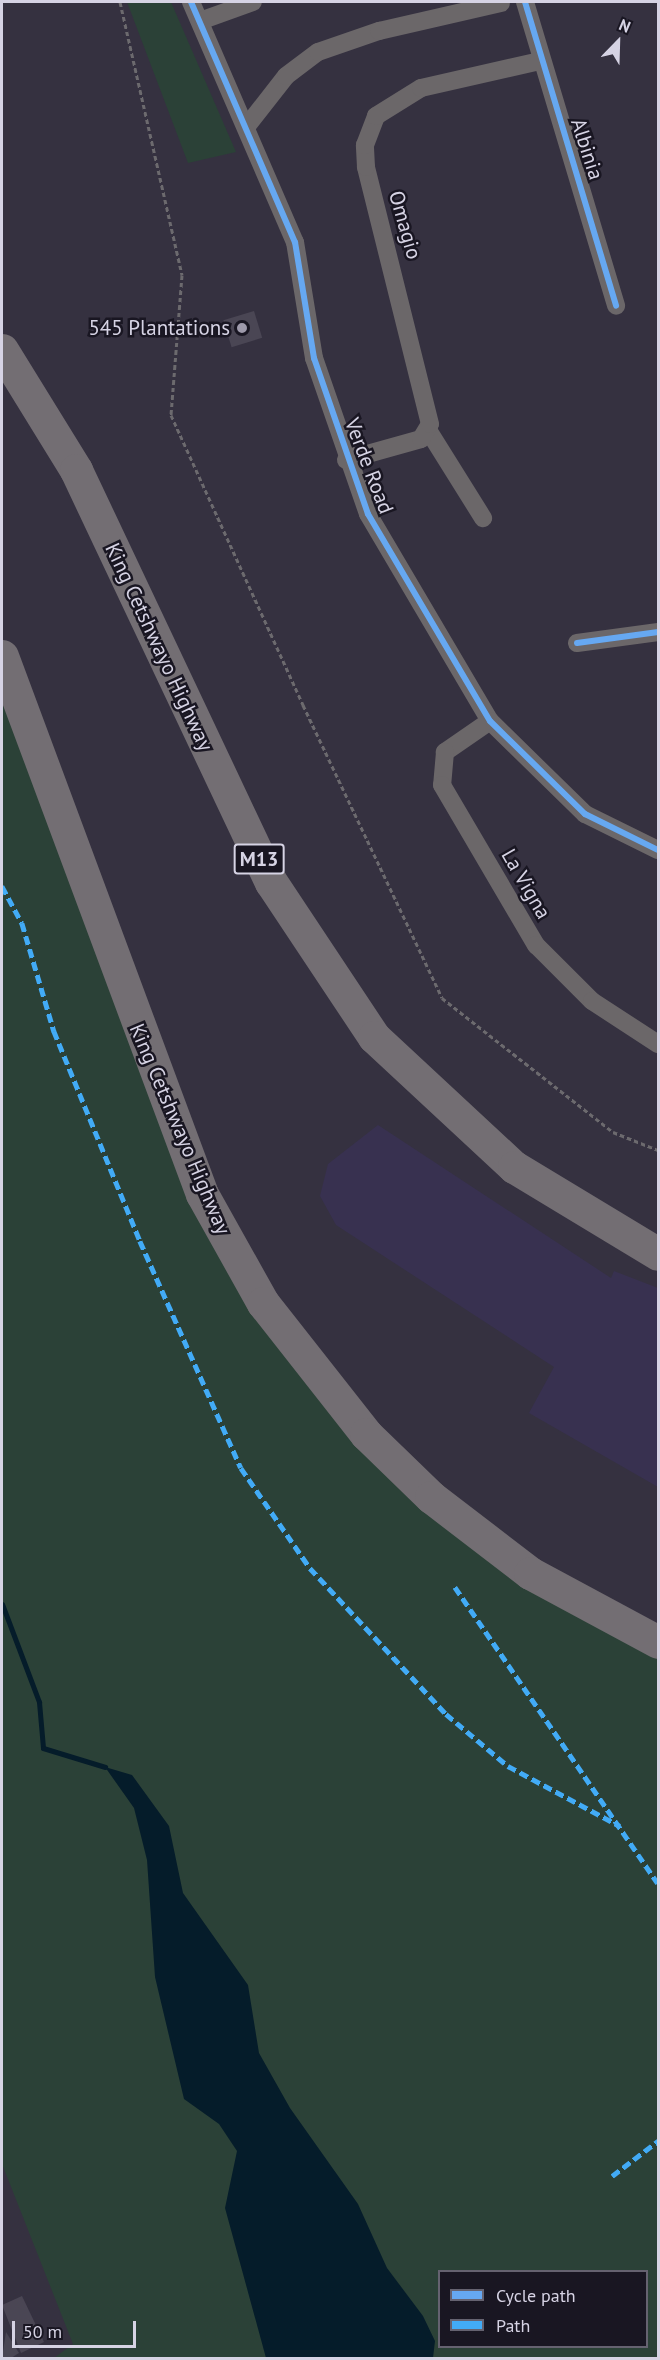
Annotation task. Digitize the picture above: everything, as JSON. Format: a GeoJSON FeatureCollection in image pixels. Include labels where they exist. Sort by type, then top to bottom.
{"type":"FeatureCollection","features":[{"type":"Feature","properties":{"kind":"highway","name":"King Cetshwayo Highway"},"geometry":{"type":"LineString","coordinates":[[2,350],[76,471],[271,882],[374,1037],[514,1167],[658,1254]]}},
{"type":"Feature","properties":{"kind":"highway","name":"King Cetshwayo Highway"},"geometry":{"type":"LineString","coordinates":[[2,656],[194,1172],[263,1303],[366,1434],[431,1497],[530,1573],[658,1642]]}},
{"type":"Feature","properties":{"kind":"street","name":"Verde Road"},"geometry":{"type":"LineString","coordinates":[[191,2],[247,126],[295,242],[314,358],[346,460],[368,514],[490,721],[585,814],[658,850]]}},
{"type":"Feature","properties":{"kind":"street"},"geometry":{"type":"LineString","coordinates":[[200,21],[253,2]]}},
{"type":"Feature","properties":{"kind":"street","name":"Albinia"},"geometry":{"type":"LineString","coordinates":[[525,2],[540,61],[616,306]]}},
{"type":"Feature","properties":{"kind":"street"},"geometry":{"type":"LineString","coordinates":[[247,126],[286,76],[318,52],[379,31],[501,3]]}},
{"type":"Feature","properties":{"kind":"street","name":"Omagio"},"geometry":{"type":"LineString","coordinates":[[428,430],[430,414],[366,167],[367,136],[388,105],[421,88],[540,61]]}},
{"type":"Feature","properties":{"kind":"street"},"geometry":{"type":"LineString","coordinates":[[346,460],[421,439],[428,430],[483,518]]}},
{"type":"Feature","properties":{"kind":"street"},"geometry":{"type":"LineString","coordinates":[[577,643],[658,632]]}},
{"type":"Feature","properties":{"kind":"street","name":"La Vigna"},"geometry":{"type":"LineString","coordinates":[[490,721],[445,752],[442,785],[536,945],[592,1001],[658,1044]]}},
{"type":"Feature","properties":{"kind":"path"},"geometry":{"type":"LineString","coordinates":[[120,2],[182,275],[171,415],[303,705],[442,998],[613,1132],[658,1150]]}},
{"type":"Feature","properties":{"kind":"shaded area"},"geometry":{"type":"Polygon","coordinates":[[[378,1125],[611,1278],[614,1271],[658,1288],[658,1487],[529,1413],[554,1367],[336,1225],[320,1196],[328,1164],[378,1125]]]}},
{"type":"Feature","properties":{"kind":"green space"},"geometry":{"type":"Polygon","coordinates":[[[127,2],[171,2],[236,152],[188,163],[127,2]]]}},
{"type":"Feature","properties":{"kind":"green space"},"geometry":{"type":"Polygon","coordinates":[[[2,656],[237,1262],[431,1497],[658,1642],[658,2358],[54,2358],[73,2344],[2,2164],[2,656]]]}},
{"type":"Feature","properties":{"kind":"water"},"geometry":{"type":"Polygon","coordinates":[[[105,1767],[132,1775],[169,1826],[183,1893],[248,1985],[259,2053],[290,2108],[358,2204],[387,2268],[423,2316],[435,2341],[433,2358],[266,2358],[225,2208],[237,2151],[219,2124],[184,2099],[155,1977],[147,1860],[134,1808],[105,1767]]]}},
{"type":"Feature","properties":{"kind":"building","name":"545 Plantations"},"geometry":{"type":"Polygon","coordinates":[[[254,311],[262,338],[232,347],[223,320],[254,311]]]}},
{"type":"Feature","properties":{"kind":"building"},"geometry":{"type":"Polygon","coordinates":[[[22,2296],[44,2342],[21,2353],[2,2305],[22,2296]]]}},
{"type":"Feature","properties":{"kind":"building"},"geometry":{"type":"Polygon","coordinates":[[[6,2332],[19,2353],[11,2358],[2,2358],[6,2332]]]}},
{"type":"Feature","properties":{"kind":"waterway"},"geometry":{"type":"LineString","coordinates":[[2,1604],[39,1702],[43,1748],[105,1767]]}},
{"type":"Feature","properties":{"kind":"marked path"},"geometry":{"type":"LineString","coordinates":[[2,886],[22,923],[54,1031],[140,1241],[241,1468],[310,1568],[446,1714],[508,1766],[620,1826]]}},
{"type":"Feature","properties":{"kind":"marked path"},"geometry":{"type":"LineString","coordinates":[[455,1587],[658,1883]]}},
{"type":"Feature","properties":{"kind":"marked path"},"geometry":{"type":"LineString","coordinates":[[612,2176],[658,2141]]}},
{"type":"Feature","properties":{"kind":"cycle path"},"geometry":{"type":"LineString","coordinates":[[191,2],[295,242],[314,358],[368,514],[490,721],[585,814],[658,850]]}},
{"type":"Feature","properties":{"kind":"cycle path"},"geometry":{"type":"LineString","coordinates":[[525,2],[616,306]]}},
{"type":"Feature","properties":{"kind":"cycle path"},"geometry":{"type":"LineString","coordinates":[[577,643],[658,632]]}},
{"type":"Feature","properties":{"kind":"place","name":"545 Plantations"},"geometry":{"type":"Point","coordinates":[242,328]}}]}
